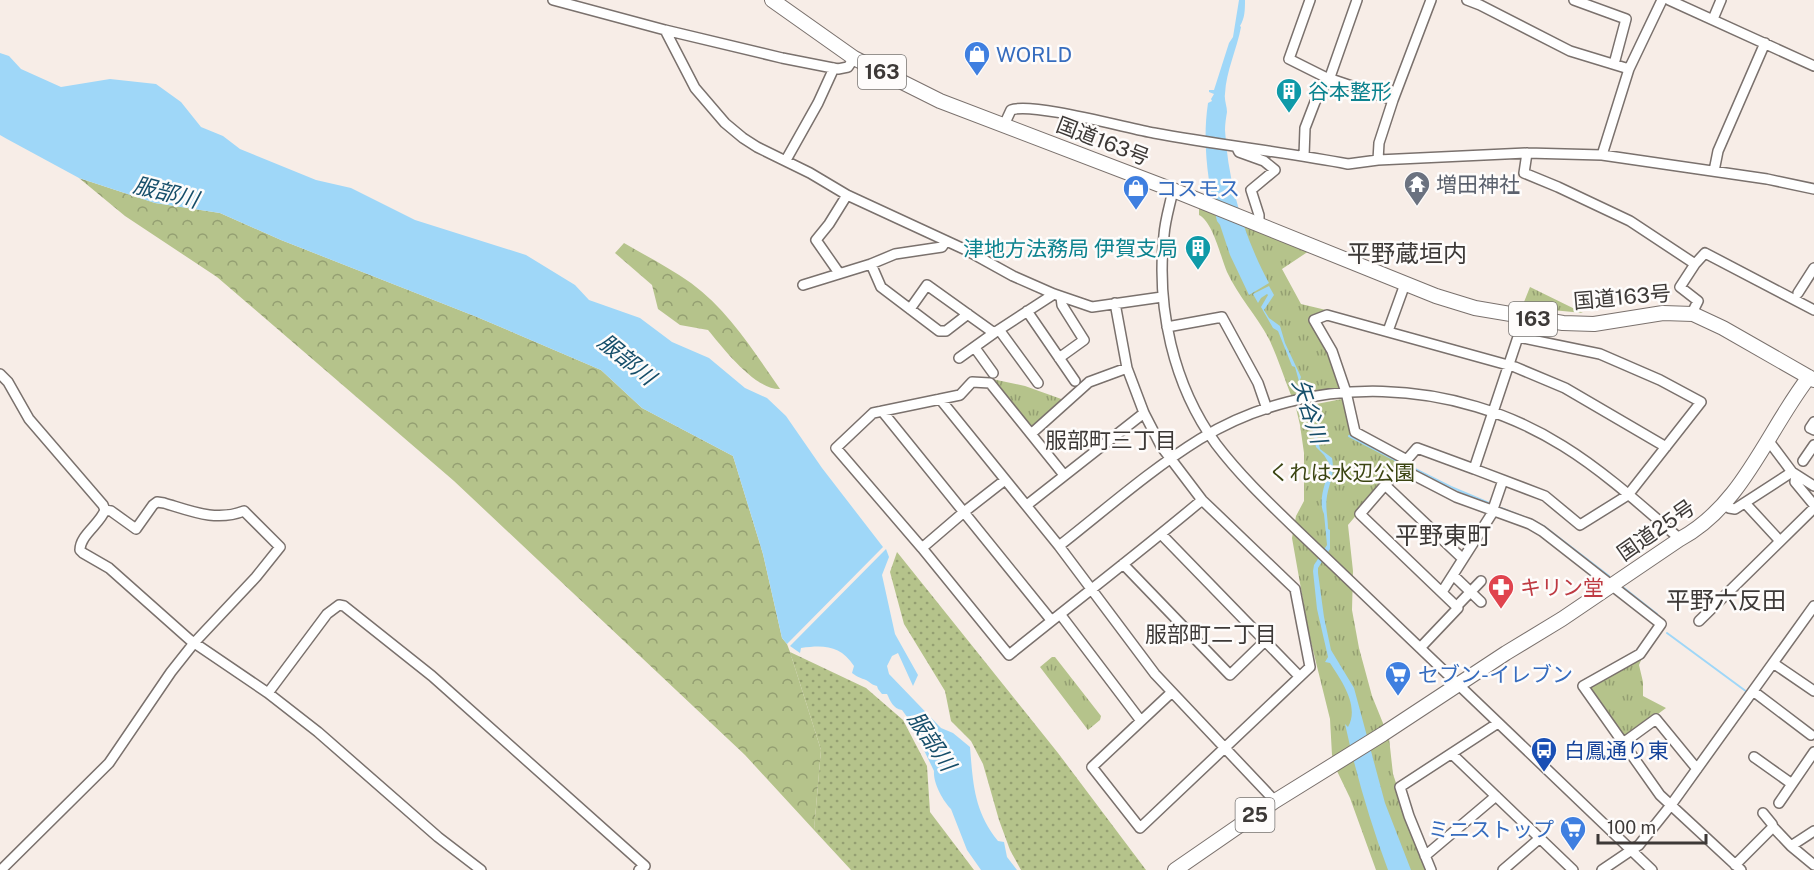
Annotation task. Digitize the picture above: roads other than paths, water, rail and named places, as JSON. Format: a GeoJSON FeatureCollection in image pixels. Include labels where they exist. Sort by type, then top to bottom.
{"type":"FeatureCollection","features":[{"type":"Feature","properties":{"kind":"highway","name":"国道163号"},"geometry":{"type":"LineString","coordinates":[[772,0],[854,58],[939,101],[1173,190],[1436,296],[1475,308],[1563,323],[1594,324],[1663,313],[1693,315],[1723,328],[1812,377]]}},
{"type":"Feature","properties":{"kind":"highway","name":"国道25号"},"geometry":{"type":"LineString","coordinates":[[1175,870],[1275,801],[1613,586],[1701,526],[1724,504],[1812,377]]}},
{"type":"Feature","properties":{"kind":"street"},"geometry":{"type":"LineString","coordinates":[[553,0],[782,58],[844,69],[854,58]]}},
{"type":"Feature","properties":{"kind":"street"},"geometry":{"type":"LineString","coordinates":[[1310,0],[1289,59],[1324,77],[1330,77],[1393,100]]}},
{"type":"Feature","properties":{"kind":"street"},"geometry":{"type":"LineString","coordinates":[[1304,156],[1305,128],[1315,102],[1330,77],[1358,0]]}},
{"type":"Feature","properties":{"kind":"street"},"geometry":{"type":"LineString","coordinates":[[1378,160],[1379,143],[1393,100],[1431,0]]}},
{"type":"Feature","properties":{"kind":"street"},"geometry":{"type":"LineString","coordinates":[[1467,0],[1569,51],[1629,69]]}},
{"type":"Feature","properties":{"kind":"street"},"geometry":{"type":"LineString","coordinates":[[1574,0],[1626,19],[1614,64]]}},
{"type":"Feature","properties":{"kind":"street"},"geometry":{"type":"LineString","coordinates":[[1602,154],[1629,69],[1662,0]]}},
{"type":"Feature","properties":{"kind":"street"},"geometry":{"type":"LineString","coordinates":[[1669,0],[1814,66]]}},
{"type":"Feature","properties":{"kind":"street"},"geometry":{"type":"LineString","coordinates":[[1713,19],[1721,0]]}},
{"type":"Feature","properties":{"kind":"street"},"geometry":{"type":"LineString","coordinates":[[665,30],[695,88],[725,123],[750,142],[847,195],[1058,296],[1092,307],[1162,297]]}},
{"type":"Feature","properties":{"kind":"street"},"geometry":{"type":"LineString","coordinates":[[1714,171],[1718,151],[1766,43]]}},
{"type":"Feature","properties":{"kind":"street"},"geometry":{"type":"LineString","coordinates":[[786,160],[818,104],[834,68]]}},
{"type":"Feature","properties":{"kind":"street"},"geometry":{"type":"LineString","coordinates":[[1004,125],[1011,110],[1018,107],[1202,141],[1348,164],[1378,160],[1527,153],[1602,154],[1814,189]]}},
{"type":"Feature","properties":{"kind":"street"},"geometry":{"type":"LineString","coordinates":[[1235,146],[1239,152],[1264,161],[1275,170],[1251,190],[1259,215],[1258,225]]}},
{"type":"Feature","properties":{"kind":"street"},"geometry":{"type":"LineString","coordinates":[[1527,153],[1524,173],[1630,221],[1695,264]]}},
{"type":"Feature","properties":{"kind":"street"},"geometry":{"type":"LineString","coordinates":[[1173,190],[1164,234],[1162,297],[1171,347],[1183,383],[1209,434],[1245,479],[1652,870]]}},
{"type":"Feature","properties":{"kind":"street"},"geometry":{"type":"LineString","coordinates":[[839,273],[816,240],[847,195]]}},
{"type":"Feature","properties":{"kind":"street"},"geometry":{"type":"LineString","coordinates":[[803,285],[871,264],[895,254],[942,246],[946,241]]}},
{"type":"Feature","properties":{"kind":"street"},"geometry":{"type":"LineString","coordinates":[[1693,315],[1698,300],[1680,287],[1705,253],[1814,310]]}},
{"type":"Feature","properties":{"kind":"street"},"geometry":{"type":"LineString","coordinates":[[871,264],[881,287],[939,331],[946,331],[968,314]]}},
{"type":"Feature","properties":{"kind":"street"},"geometry":{"type":"LineString","coordinates":[[1798,293],[1814,268]]}},
{"type":"Feature","properties":{"kind":"street"},"geometry":{"type":"LineString","coordinates":[[1388,331],[1405,284]]}},
{"type":"Feature","properties":{"kind":"street"},"geometry":{"type":"LineString","coordinates":[[910,309],[927,285],[997,332],[1038,383]]}},
{"type":"Feature","properties":{"kind":"street"},"geometry":{"type":"LineString","coordinates":[[959,358],[1028,311],[1058,296]]}},
{"type":"Feature","properties":{"kind":"street"},"geometry":{"type":"LineString","coordinates":[[1058,296],[1084,340],[1059,358]]}},
{"type":"Feature","properties":{"kind":"street"},"geometry":{"type":"LineString","coordinates":[[1115,303],[1127,368],[1144,413],[1161,446],[1202,500],[1295,589],[1310,667],[1140,828],[1092,767],[1172,692]]}},
{"type":"Feature","properties":{"kind":"street"},"geometry":{"type":"LineString","coordinates":[[1028,311],[1075,381]]}},
{"type":"Feature","properties":{"kind":"street"},"geometry":{"type":"LineString","coordinates":[[1666,447],[1565,388],[1508,365],[1327,315],[1314,320],[1332,351],[1354,432],[1456,497],[1530,524],[1542,531],[1661,624],[1640,654],[1583,686],[1660,795],[1738,867],[1773,827]]}},
{"type":"Feature","properties":{"kind":"street"},"geometry":{"type":"LineString","coordinates":[[1167,327],[1222,317],[1258,382],[1267,409]]}},
{"type":"Feature","properties":{"kind":"street"},"geometry":{"type":"LineString","coordinates":[[1456,607],[1360,514],[1417,448],[1545,496],[1580,525],[1628,495],[1701,402],[1660,380],[1600,354],[1518,337],[1474,469]]}},
{"type":"Feature","properties":{"kind":"street"},"geometry":{"type":"LineString","coordinates":[[975,348],[993,373]]}},
{"type":"Feature","properties":{"kind":"street"},"geometry":{"type":"LineString","coordinates":[[1031,434],[1089,382],[1127,368]]}},
{"type":"Feature","properties":{"kind":"street"},"geometry":{"type":"LineString","coordinates":[[0,374],[8,382],[29,419],[103,505],[105,513],[80,544],[80,550],[109,568],[194,643],[268,693],[318,732],[438,837],[481,870]]}},
{"type":"Feature","properties":{"kind":"street"},"geometry":{"type":"LineString","coordinates":[[1064,475],[990,383],[972,382],[960,395],[873,413],[836,448],[922,548],[1009,656],[1202,500]]}},
{"type":"Feature","properties":{"kind":"street"},"geometry":{"type":"LineString","coordinates":[[1059,546],[1171,458],[1209,434],[1239,419],[1300,400],[1343,393],[1385,391],[1444,398],[1492,411],[1519,422],[1563,446],[1628,495],[1680,539]]}},
{"type":"Feature","properties":{"kind":"street"},"geometry":{"type":"LineString","coordinates":[[940,399],[1027,505],[1155,674],[1275,801]]}},
{"type":"Feature","properties":{"kind":"street"},"geometry":{"type":"LineString","coordinates":[[882,411],[1051,620]]}},
{"type":"Feature","properties":{"kind":"street"},"geometry":{"type":"LineString","coordinates":[[1027,505],[1144,413]]}},
{"type":"Feature","properties":{"kind":"street"},"geometry":{"type":"LineString","coordinates":[[1814,422],[1810,428],[1814,430]]}},
{"type":"Feature","properties":{"kind":"street"},"geometry":{"type":"LineString","coordinates":[[1768,440],[1794,473],[1814,486]]}},
{"type":"Feature","properties":{"kind":"street"},"geometry":{"type":"LineString","coordinates":[[1803,461],[1814,445]]}},
{"type":"Feature","properties":{"kind":"street"},"geometry":{"type":"LineString","coordinates":[[1724,504],[1735,509],[1794,473]]}},
{"type":"Feature","properties":{"kind":"street"},"geometry":{"type":"LineString","coordinates":[[1699,621],[1814,506],[1795,482],[1794,473]]}},
{"type":"Feature","properties":{"kind":"street"},"geometry":{"type":"LineString","coordinates":[[922,548],[1005,480]]}},
{"type":"Feature","properties":{"kind":"street"},"geometry":{"type":"LineString","coordinates":[[1442,592],[1493,510],[1503,480]]}},
{"type":"Feature","properties":{"kind":"street"},"geometry":{"type":"LineString","coordinates":[[1385,485],[1463,559]]}},
{"type":"Feature","properties":{"kind":"street"},"geometry":{"type":"LineString","coordinates":[[1,870],[109,763],[171,672],[194,643],[256,577],[279,547],[244,511],[229,516],[213,517],[158,502],[153,505],[136,529],[111,511],[105,510]]}},
{"type":"Feature","properties":{"kind":"street"},"geometry":{"type":"LineString","coordinates":[[1745,503],[1780,541]]}},
{"type":"Feature","properties":{"kind":"street"},"geometry":{"type":"LineString","coordinates":[[1161,534],[1299,676]]}},
{"type":"Feature","properties":{"kind":"street"},"geometry":{"type":"LineString","coordinates":[[1123,564],[1230,675],[1265,641]]}},
{"type":"Feature","properties":{"kind":"street"},"geometry":{"type":"LineString","coordinates":[[1453,575],[1481,602]]}},
{"type":"Feature","properties":{"kind":"street"},"geometry":{"type":"LineString","coordinates":[[1420,648],[1481,581]]}},
{"type":"Feature","properties":{"kind":"street"},"geometry":{"type":"LineString","coordinates":[[268,693],[327,614],[339,605],[344,606],[432,676],[645,866],[639,870]]}},
{"type":"Feature","properties":{"kind":"street"},"geometry":{"type":"LineString","coordinates":[[1602,870],[1638,845],[1671,805],[1814,606]]}},
{"type":"Feature","properties":{"kind":"street"},"geometry":{"type":"LineString","coordinates":[[1060,614],[1141,721]]}},
{"type":"Feature","properties":{"kind":"street"},"geometry":{"type":"LineString","coordinates":[[1773,663],[1814,692]]}},
{"type":"Feature","properties":{"kind":"street"},"geometry":{"type":"LineString","coordinates":[[1751,694],[1813,734]]}},
{"type":"Feature","properties":{"kind":"street"},"geometry":{"type":"LineString","coordinates":[[1623,743],[1656,719],[1697,769]]}},
{"type":"Feature","properties":{"kind":"street"},"geometry":{"type":"LineString","coordinates":[[1431,870],[1400,787],[1498,723]]}},
{"type":"Feature","properties":{"kind":"street"},"geometry":{"type":"LineString","coordinates":[[1779,803],[1814,752]]}},
{"type":"Feature","properties":{"kind":"street"},"geometry":{"type":"LineString","coordinates":[[1452,754],[1573,870]]}},
{"type":"Feature","properties":{"kind":"street"},"geometry":{"type":"LineString","coordinates":[[1754,756],[1792,784]]}},
{"type":"Feature","properties":{"kind":"street"},"geometry":{"type":"LineString","coordinates":[[1425,856],[1496,796]]}},
{"type":"Feature","properties":{"kind":"street"},"geometry":{"type":"LineString","coordinates":[[1763,813],[1791,846],[1814,865]]}},
{"type":"Feature","properties":{"kind":"street"},"geometry":{"type":"LineString","coordinates":[[1791,846],[1814,831]]}},
{"type":"Feature","properties":{"kind":"street"},"geometry":{"type":"LineString","coordinates":[[1503,870],[1540,838]]}},
{"type":"Feature","properties":{"kind":"water"},"geometry":{"type":"Polygon","coordinates":[[[1239,0],[1245,0],[1245,10],[1226,85],[1227,150],[1234,190],[1245,228],[1269,283],[1249,295],[1217,221],[1206,148],[1208,103],[1212,101],[1214,94],[1209,90],[1214,90],[1233,37],[1239,0]]]}},
{"type":"Feature","properties":{"kind":"water","name":"服部川"},"geometry":{"type":"Polygon","coordinates":[[[0,53],[9,56],[21,69],[61,87],[110,79],[156,84],[181,102],[201,127],[223,136],[240,149],[316,180],[351,188],[415,220],[526,255],[575,285],[589,300],[640,318],[672,342],[709,358],[745,388],[767,398],[786,416],[822,468],[883,547],[787,644],[782,638],[763,554],[733,456],[642,408],[601,370],[220,213],[155,203],[79,178],[7,139],[0,135],[0,53]]]}},
{"type":"Feature","properties":{"kind":"water","name":"矢谷川"},"geometry":{"type":"Polygon","coordinates":[[[1269,286],[1274,295],[1264,310],[1269,318],[1280,326],[1285,343],[1301,377],[1320,449],[1332,458],[1333,473],[1326,504],[1330,549],[1318,568],[1331,650],[1354,688],[1385,803],[1411,870],[1388,870],[1364,798],[1345,724],[1348,727],[1352,711],[1348,694],[1330,663],[1325,662],[1328,657],[1317,609],[1313,571],[1314,565],[1327,545],[1322,503],[1330,465],[1316,447],[1295,367],[1292,366],[1278,331],[1273,328],[1261,307],[1268,295],[1261,298],[1258,303],[1253,294],[1269,286]]]}},
{"type":"Feature","properties":{"kind":"water","name":"服部川"},"geometry":{"type":"Polygon","coordinates":[[[886,549],[889,557],[882,575],[895,634],[918,675],[913,686],[898,653],[892,656],[887,666],[889,674],[941,728],[953,733],[970,747],[979,808],[998,841],[1004,842],[1007,857],[1017,870],[981,870],[967,850],[951,809],[939,792],[934,771],[910,721],[902,710],[894,706],[887,694],[882,694],[877,686],[852,673],[854,666],[837,650],[809,647],[801,648],[800,653],[790,646],[886,549]]]}},
{"type":"Feature","properties":{"kind":"waterway"},"geometry":{"type":"LineString","coordinates":[[1349,436],[1397,461]]}},
{"type":"Feature","properties":{"kind":"waterway"},"geometry":{"type":"LineString","coordinates":[[1409,466],[1489,503]]}},
{"type":"Feature","properties":{"kind":"waterway"},"geometry":{"type":"LineString","coordinates":[[1501,508],[1524,517]]}},
{"type":"Feature","properties":{"kind":"waterway"},"geometry":{"type":"LineString","coordinates":[[1532,520],[1545,527],[1609,576]]}},
{"type":"Feature","properties":{"kind":"waterway"},"geometry":{"type":"LineString","coordinates":[[1624,588],[1657,614]]}},
{"type":"Feature","properties":{"kind":"waterway"},"geometry":{"type":"LineString","coordinates":[[1667,633],[1747,692]]}},
{"type":"Feature","properties":{"kind":"waterway"},"geometry":{"type":"LineString","coordinates":[[1751,696],[1761,703]]}},
{"type":"Feature","properties":{"kind":"place","name":"WORLD"},"geometry":{"type":"Point","coordinates":[977,77]}},
{"type":"Feature","properties":{"kind":"place","name":"谷本整形"},"geometry":{"type":"Point","coordinates":[1289,114]}},
{"type":"Feature","properties":{"kind":"place","name":"増田神社"},"geometry":{"type":"Point","coordinates":[1417,207]}},
{"type":"Feature","properties":{"kind":"place","name":"コスモス"},"geometry":{"type":"Point","coordinates":[1136,211]}},
{"type":"Feature","properties":{"kind":"place","name":"津地方法務局 伊賀支局"},"geometry":{"type":"Point","coordinates":[1198,271]}},
{"type":"Feature","properties":{"kind":"place","name":"キリン堂"},"geometry":{"type":"Point","coordinates":[1501,610]}},
{"type":"Feature","properties":{"kind":"place","name":"セブン-イレブン"},"geometry":{"type":"Point","coordinates":[1398,697]}},
{"type":"Feature","properties":{"kind":"place","name":"白鳳通り東"},"geometry":{"type":"Point","coordinates":[1544,773]}},
{"type":"Feature","properties":{"kind":"place","name":"ミニストップ"},"geometry":{"type":"Point","coordinates":[1573,852]}},
{"type":"Feature","properties":{"kind":"district","name":"平野蔵垣内"},"geometry":{"type":"Point","coordinates":[1407,253]}},
{"type":"Feature","properties":{"kind":"district","name":"服部町三丁目"},"geometry":{"type":"Point","coordinates":[1111,440]}},
{"type":"Feature","properties":{"kind":"district","name":"平野東町"},"geometry":{"type":"Point","coordinates":[1443,535]}},
{"type":"Feature","properties":{"kind":"district","name":"平野六反田"},"geometry":{"type":"Point","coordinates":[1726,600]}},
{"type":"Feature","properties":{"kind":"district","name":"服部町二丁目"},"geometry":{"type":"Point","coordinates":[1211,634]}},
{"type":"Feature","properties":{"kind":"park label","name":"くれは水辺公園"},"geometry":{"type":"Point","coordinates":[1342,472]}}]}
